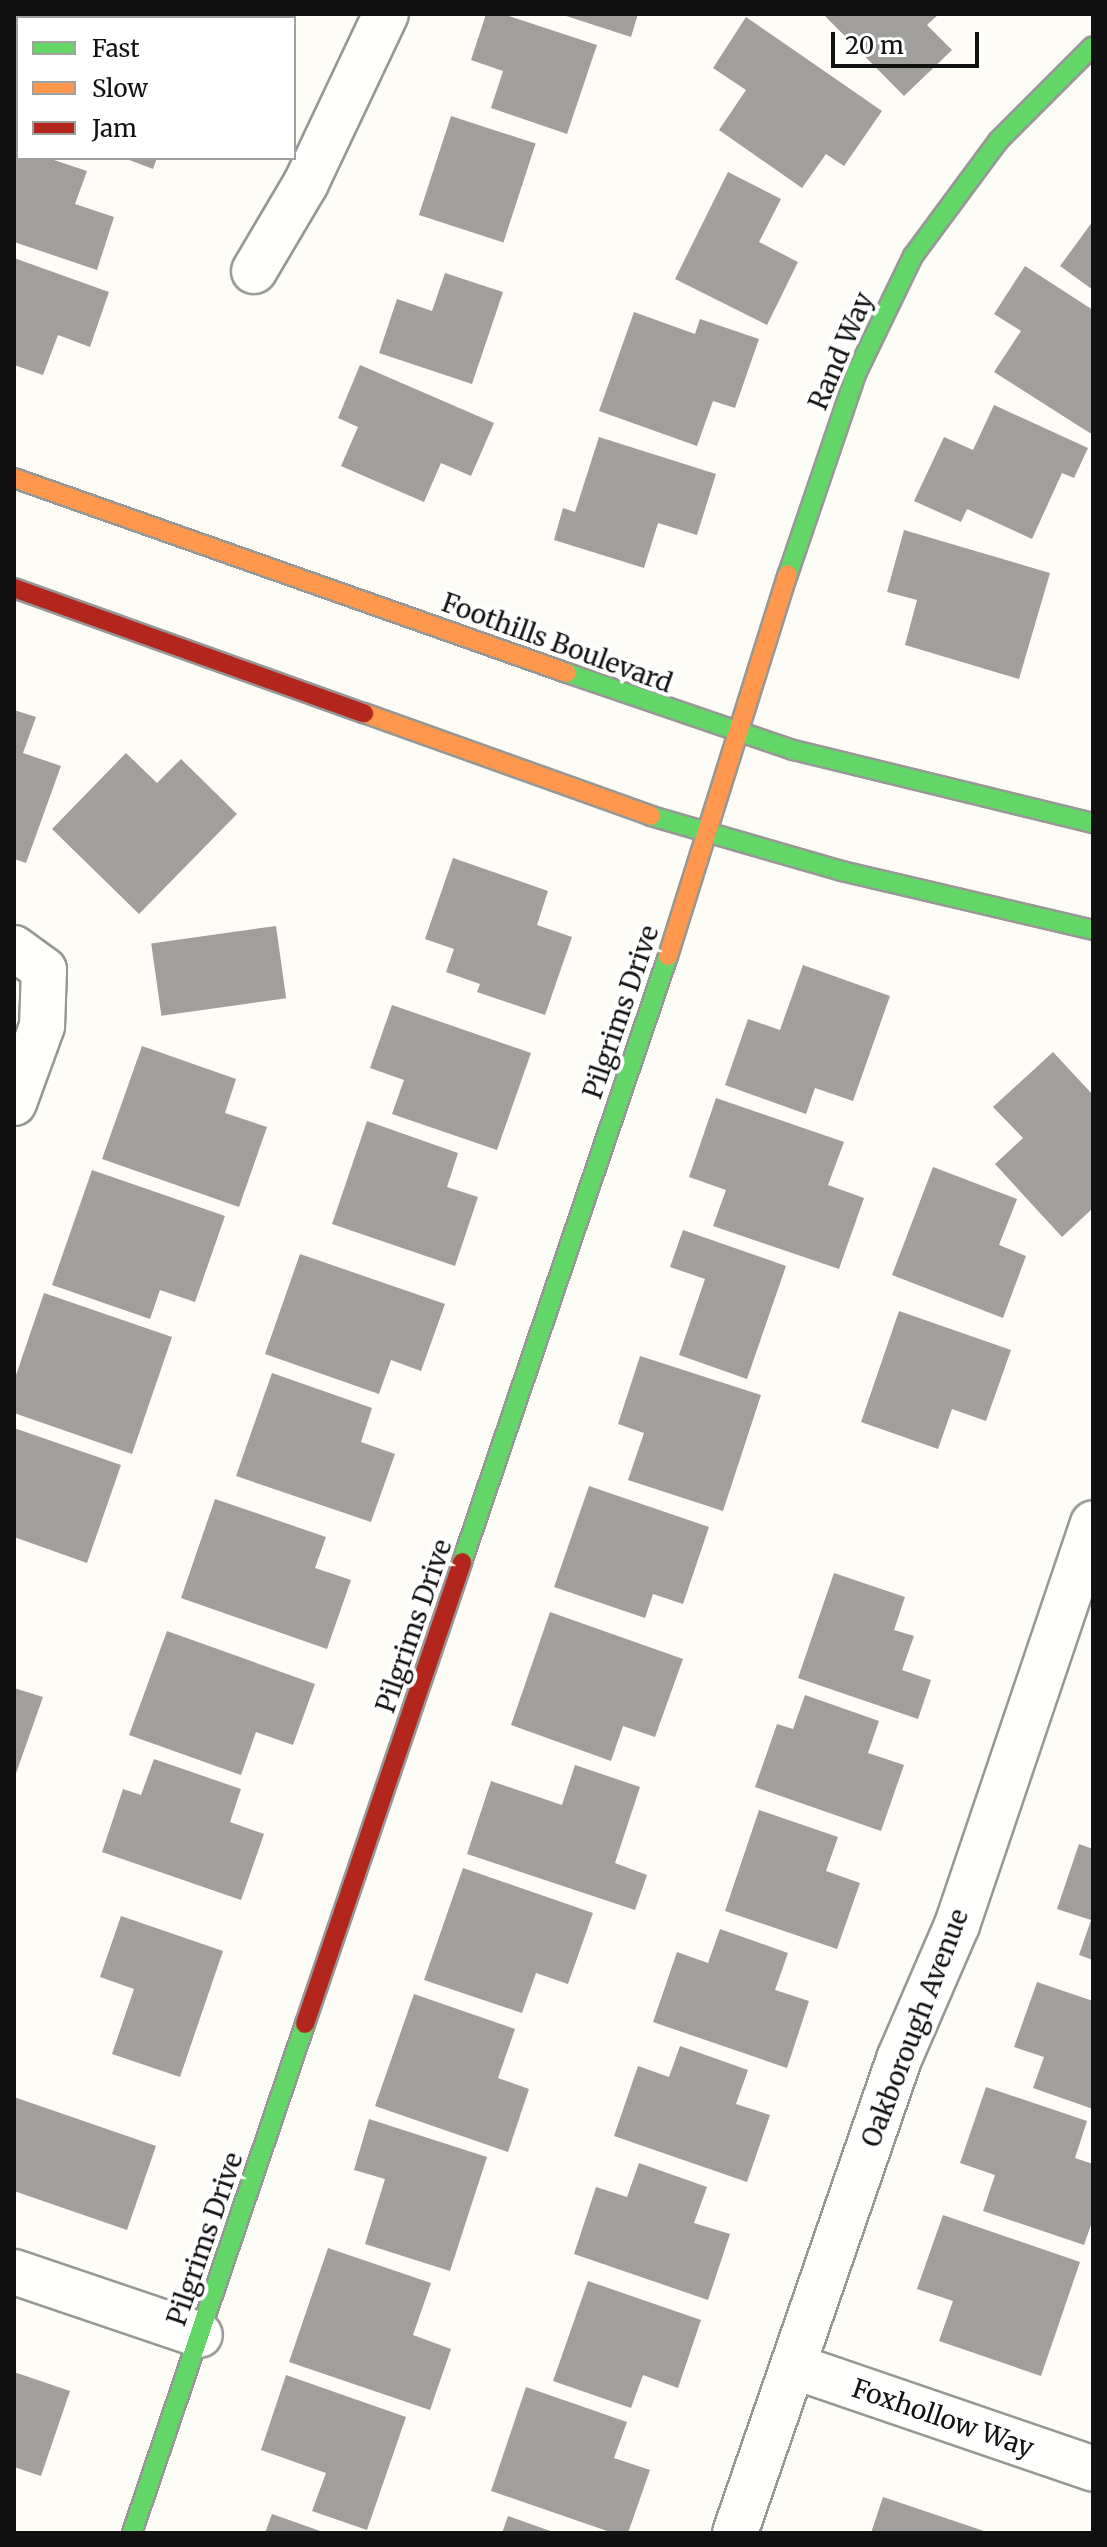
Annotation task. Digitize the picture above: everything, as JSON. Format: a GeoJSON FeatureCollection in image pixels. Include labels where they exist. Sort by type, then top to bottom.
{"type":"FeatureCollection","features":[{"type":"Feature","properties":{"kind":"street"},"geometry":{"type":"LineString","coordinates":[[254,271],[306,183],[386,14]]}},
{"type":"Feature","properties":{"kind":"street","name":"Rand Way"},"geometry":{"type":"LineString","coordinates":[[737,733],[835,431],[887,304],[913,256],[998,141],[1093,46]]}},
{"type":"Feature","properties":{"kind":"street","name":"Foothills Boulevard"},"geometry":{"type":"LineString","coordinates":[[14,478],[737,733],[793,750],[1093,823]]}},
{"type":"Feature","properties":{"kind":"street"},"geometry":{"type":"LineString","coordinates":[[14,588],[648,815],[842,871],[1093,930]]}},
{"type":"Feature","properties":{"kind":"street","name":"Pilgrims Drive"},"geometry":{"type":"LineString","coordinates":[[132,2533],[707,831],[737,733]]}},
{"type":"Feature","properties":{"kind":"street"},"geometry":{"type":"LineString","coordinates":[[14,948],[44,970],[42,1026],[14,1103]]}},
{"type":"Feature","properties":{"kind":"street","name":"Oakborough Avenue"},"geometry":{"type":"LineString","coordinates":[[735,2533],[899,2059],[957,1925],[1093,1523]]}},
{"type":"Feature","properties":{"kind":"street"},"geometry":{"type":"LineString","coordinates":[[14,2272],[200,2335]]}},
{"type":"Feature","properties":{"kind":"street","name":"Foxhollow Way"},"geometry":{"type":"LineString","coordinates":[[793,2366],[1093,2469]]}},
{"type":"Feature","properties":{"kind":"building"},"geometry":{"type":"Polygon","coordinates":[[[139,14],[262,14],[262,16],[139,14]]]}},
{"type":"Feature","properties":{"kind":"building"},"geometry":{"type":"Polygon","coordinates":[[[486,14],[503,14],[597,45],[567,134],[491,108],[503,71],[471,60],[486,14]]]}},
{"type":"Feature","properties":{"kind":"building"},"geometry":{"type":"Polygon","coordinates":[[[560,14],[638,14],[631,37],[560,14]]]}},
{"type":"Feature","properties":{"kind":"building"},"geometry":{"type":"Polygon","coordinates":[[[823,14],[939,14],[927,25],[952,50],[904,96],[823,14]]]}},
{"type":"Feature","properties":{"kind":"building"},"geometry":{"type":"Polygon","coordinates":[[[746,17],[882,111],[844,166],[826,154],[802,188],[719,130],[746,90],[713,68],[746,17]]]}},
{"type":"Feature","properties":{"kind":"building"},"geometry":{"type":"Polygon","coordinates":[[[451,116],[536,144],[504,242],[419,215],[451,116]]]}},
{"type":"Feature","properties":{"kind":"building"},"geometry":{"type":"Polygon","coordinates":[[[16,149],[16,160],[54,160],[87,171],[75,204],[114,217],[97,270],[14,242],[16,149]]]}},
{"type":"Feature","properties":{"kind":"building"},"geometry":{"type":"Polygon","coordinates":[[[129,160],[156,160],[153,169],[129,160]]]}},
{"type":"Feature","properties":{"kind":"building"},"geometry":{"type":"Polygon","coordinates":[[[728,172],[781,199],[759,242],[798,262],[767,325],[675,279],[728,172]]]}},
{"type":"Feature","properties":{"kind":"building"},"geometry":{"type":"Polygon","coordinates":[[[1093,221],[1093,290],[1060,266],[1093,221]]]}},
{"type":"Feature","properties":{"kind":"building"},"geometry":{"type":"Polygon","coordinates":[[[14,258],[109,292],[90,347],[58,335],[43,375],[14,365],[14,258]]]}},
{"type":"Feature","properties":{"kind":"building"},"geometry":{"type":"Polygon","coordinates":[[[1025,266],[1093,310],[1093,435],[994,372],[1021,331],[994,314],[1025,266]]]}},
{"type":"Feature","properties":{"kind":"building"},"geometry":{"type":"Polygon","coordinates":[[[445,273],[503,292],[472,384],[379,353],[397,299],[432,311],[445,273]]]}},
{"type":"Feature","properties":{"kind":"building"},"geometry":{"type":"Polygon","coordinates":[[[634,312],[695,334],[700,319],[759,339],[735,408],[713,401],[697,446],[599,411],[634,312]]]}},
{"type":"Feature","properties":{"kind":"building"},"geometry":{"type":"Polygon","coordinates":[[[360,365],[494,423],[471,476],[441,463],[424,502],[341,466],[358,427],[338,418],[360,365]]]}},
{"type":"Feature","properties":{"kind":"building"},"geometry":{"type":"Polygon","coordinates":[[[994,405],[1088,448],[1074,478],[1062,473],[1032,539],[967,509],[961,522],[914,501],[944,437],[973,450],[994,405]]]}},
{"type":"Feature","properties":{"kind":"building"},"geometry":{"type":"Polygon","coordinates":[[[599,437],[716,474],[697,535],[658,523],[644,568],[554,540],[563,508],[575,512],[599,437]]]}},
{"type":"Feature","properties":{"kind":"building"},"geometry":{"type":"Polygon","coordinates":[[[904,530],[1050,573],[1019,679],[905,645],[917,600],[887,592],[904,530]]]}},
{"type":"Feature","properties":{"kind":"building"},"geometry":{"type":"Polygon","coordinates":[[[14,710],[36,717],[23,753],[61,766],[26,863],[14,859],[14,710]]]}},
{"type":"Feature","properties":{"kind":"building"},"geometry":{"type":"Polygon","coordinates":[[[126,753],[157,783],[181,759],[237,814],[139,914],[52,829],[126,753]]]}},
{"type":"Feature","properties":{"kind":"building"},"geometry":{"type":"Polygon","coordinates":[[[453,858],[548,891],[537,925],[572,937],[545,1015],[477,992],[480,984],[446,972],[454,949],[425,939],[453,858]]]}},
{"type":"Feature","properties":{"kind":"building"},"geometry":{"type":"Polygon","coordinates":[[[276,926],[286,998],[161,1016],[151,944],[276,926]]]}},
{"type":"Feature","properties":{"kind":"building"},"geometry":{"type":"Polygon","coordinates":[[[803,965],[890,996],[853,1101],[815,1088],[806,1114],[725,1085],[748,1019],[780,1030],[803,965]]]}},
{"type":"Feature","properties":{"kind":"building"},"geometry":{"type":"Polygon","coordinates":[[[392,1005],[531,1053],[497,1150],[392,1114],[404,1080],[370,1068],[392,1005]]]}},
{"type":"Feature","properties":{"kind":"building"},"geometry":{"type":"Polygon","coordinates":[[[142,1046],[236,1079],[225,1113],[267,1127],[239,1207],[102,1159],[142,1046]]]}},
{"type":"Feature","properties":{"kind":"building"},"geometry":{"type":"Polygon","coordinates":[[[1053,1052],[1093,1095],[1093,1208],[1062,1237],[995,1164],[1023,1138],[993,1107],[1053,1052]]]}},
{"type":"Feature","properties":{"kind":"building"},"geometry":{"type":"Polygon","coordinates":[[[716,1098],[844,1142],[828,1185],[864,1198],[839,1269],[713,1226],[726,1190],[689,1177],[716,1098]]]}},
{"type":"Feature","properties":{"kind":"building"},"geometry":{"type":"Polygon","coordinates":[[[367,1121],[458,1153],[447,1187],[478,1197],[455,1266],[332,1224],[367,1121]]]}},
{"type":"Feature","properties":{"kind":"building"},"geometry":{"type":"Polygon","coordinates":[[[933,1167],[1017,1199],[999,1245],[1026,1256],[1003,1318],[892,1275],[933,1167]]]}},
{"type":"Feature","properties":{"kind":"building"},"geometry":{"type":"Polygon","coordinates":[[[92,1170],[225,1216],[195,1302],[160,1290],[150,1319],[52,1285],[92,1170]]]}},
{"type":"Feature","properties":{"kind":"building"},"geometry":{"type":"Polygon","coordinates":[[[683,1230],[786,1266],[747,1379],[679,1355],[705,1279],[670,1267],[683,1230]]]}},
{"type":"Feature","properties":{"kind":"building"},"geometry":{"type":"Polygon","coordinates":[[[300,1254],[445,1304],[421,1371],[391,1360],[379,1394],[265,1354],[300,1254]]]}},
{"type":"Feature","properties":{"kind":"building"},"geometry":{"type":"Polygon","coordinates":[[[44,1293],[172,1337],[132,1454],[14,1413],[14,1381],[44,1293]]]}},
{"type":"Feature","properties":{"kind":"building"},"geometry":{"type":"Polygon","coordinates":[[[899,1311],[1011,1350],[986,1421],[952,1409],[938,1449],[861,1422],[899,1311]]]}},
{"type":"Feature","properties":{"kind":"building"},"geometry":{"type":"Polygon","coordinates":[[[640,1356],[761,1395],[723,1511],[628,1480],[644,1433],[618,1424],[640,1356]]]}},
{"type":"Feature","properties":{"kind":"building"},"geometry":{"type":"Polygon","coordinates":[[[272,1373],[372,1408],[361,1442],[395,1454],[371,1522],[236,1476],[272,1373]]]}},
{"type":"Feature","properties":{"kind":"building"},"geometry":{"type":"Polygon","coordinates":[[[14,1428],[121,1465],[87,1563],[14,1537],[14,1428]]]}},
{"type":"Feature","properties":{"kind":"building"},"geometry":{"type":"Polygon","coordinates":[[[589,1486],[709,1527],[683,1604],[653,1594],[645,1618],[554,1587],[589,1486]]]}},
{"type":"Feature","properties":{"kind":"building"},"geometry":{"type":"Polygon","coordinates":[[[215,1499],[326,1537],[315,1568],[351,1580],[327,1649],[181,1598],[215,1499]]]}},
{"type":"Feature","properties":{"kind":"building"},"geometry":{"type":"Polygon","coordinates":[[[834,1573],[905,1597],[894,1630],[914,1636],[902,1670],[931,1680],[918,1719],[798,1678],[834,1573]]]}},
{"type":"Feature","properties":{"kind":"building"},"geometry":{"type":"Polygon","coordinates":[[[550,1612],[683,1659],[655,1737],[623,1726],[611,1761],[511,1725],[550,1612]]]}},
{"type":"Feature","properties":{"kind":"building"},"geometry":{"type":"Polygon","coordinates":[[[167,1631],[315,1684],[293,1745],[256,1732],[241,1775],[129,1735],[167,1631]]]}},
{"type":"Feature","properties":{"kind":"building"},"geometry":{"type":"Polygon","coordinates":[[[14,1688],[43,1697],[14,1779],[14,1688]]]}},
{"type":"Feature","properties":{"kind":"building"},"geometry":{"type":"Polygon","coordinates":[[[805,1695],[879,1721],[868,1753],[904,1765],[881,1831],[755,1787],[777,1724],[793,1729],[805,1695]]]}},
{"type":"Feature","properties":{"kind":"building"},"geometry":{"type":"Polygon","coordinates":[[[154,1759],[241,1789],[230,1822],[264,1834],[241,1900],[102,1852],[123,1789],[141,1795],[154,1759]]]}},
{"type":"Feature","properties":{"kind":"building"},"geometry":{"type":"Polygon","coordinates":[[[575,1765],[640,1787],[615,1863],[647,1875],[635,1910],[467,1854],[491,1781],[562,1805],[575,1765]]]}},
{"type":"Feature","properties":{"kind":"building"},"geometry":{"type":"Polygon","coordinates":[[[759,1810],[838,1837],[826,1871],[860,1883],[837,1949],[725,1911],[759,1810]]]}},
{"type":"Feature","properties":{"kind":"building"},"geometry":{"type":"Polygon","coordinates":[[[1079,1844],[1093,1849],[1093,1960],[1079,1955],[1091,1920],[1057,1909],[1079,1844]]]}},
{"type":"Feature","properties":{"kind":"building"},"geometry":{"type":"Polygon","coordinates":[[[463,1868],[593,1913],[568,1984],[536,1973],[522,2013],[424,1980],[463,1868]]]}},
{"type":"Feature","properties":{"kind":"building"},"geometry":{"type":"Polygon","coordinates":[[[121,1916],[223,1951],[180,2077],[112,2054],[134,1989],[100,1977],[121,1916]]]}},
{"type":"Feature","properties":{"kind":"building"},"geometry":{"type":"Polygon","coordinates":[[[720,1929],[788,1953],[775,1990],[809,2001],[787,2068],[653,2022],[677,1952],[708,1963],[720,1929]]]}},
{"type":"Feature","properties":{"kind":"building"},"geometry":{"type":"Polygon","coordinates":[[[1037,1982],[1093,2001],[1093,2109],[1033,2088],[1044,2057],[1014,2047],[1037,1982]]]}},
{"type":"Feature","properties":{"kind":"building"},"geometry":{"type":"Polygon","coordinates":[[[414,1994],[515,2029],[498,2078],[529,2089],[508,2152],[375,2106],[414,1994]]]}},
{"type":"Feature","properties":{"kind":"building"},"geometry":{"type":"Polygon","coordinates":[[[680,2046],[748,2070],[736,2104],[770,2115],[747,2182],[614,2136],[638,2066],[669,2077],[680,2046]]]}},
{"type":"Feature","properties":{"kind":"building"},"geometry":{"type":"Polygon","coordinates":[[[986,2087],[1087,2121],[1075,2158],[1093,2164],[1093,2219],[1084,2245],[983,2211],[995,2175],[960,2163],[986,2087]]]}},
{"type":"Feature","properties":{"kind":"building"},"geometry":{"type":"Polygon","coordinates":[[[14,2097],[156,2146],[127,2230],[14,2191],[14,2097]]]}},
{"type":"Feature","properties":{"kind":"building"},"geometry":{"type":"Polygon","coordinates":[[[369,2119],[487,2157],[450,2271],[365,2244],[385,2179],[354,2170],[369,2119]]]}},
{"type":"Feature","properties":{"kind":"building"},"geometry":{"type":"Polygon","coordinates":[[[639,2163],[707,2187],[694,2223],[730,2234],[708,2300],[574,2254],[596,2187],[627,2197],[639,2163]]]}},
{"type":"Feature","properties":{"kind":"building"},"geometry":{"type":"Polygon","coordinates":[[[943,2215],[1080,2262],[1041,2376],[939,2341],[953,2301],[917,2289],[943,2215]]]}},
{"type":"Feature","properties":{"kind":"building"},"geometry":{"type":"Polygon","coordinates":[[[328,2248],[431,2283],[413,2335],[451,2349],[430,2410],[289,2362],[328,2248]]]}},
{"type":"Feature","properties":{"kind":"building"},"geometry":{"type":"Polygon","coordinates":[[[588,2281],[701,2320],[678,2388],[643,2375],[631,2408],[553,2381],[588,2281]]]}},
{"type":"Feature","properties":{"kind":"building"},"geometry":{"type":"Polygon","coordinates":[[[14,2372],[70,2391],[41,2476],[14,2467],[14,2372]]]}},
{"type":"Feature","properties":{"kind":"building"},"geometry":{"type":"Polygon","coordinates":[[[286,2375],[406,2417],[367,2530],[312,2511],[326,2473],[261,2450],[286,2375]]]}},
{"type":"Feature","properties":{"kind":"building"},"geometry":{"type":"Polygon","coordinates":[[[526,2387],[627,2422],[614,2458],[650,2470],[628,2533],[613,2533],[491,2491],[526,2387]]]}},
{"type":"Feature","properties":{"kind":"building"},"geometry":{"type":"Polygon","coordinates":[[[883,2497],[987,2532],[987,2533],[871,2533],[883,2497]]]}},
{"type":"Feature","properties":{"kind":"building"},"geometry":{"type":"Polygon","coordinates":[[[272,2514],[326,2533],[265,2533],[272,2514]]]}},
{"type":"Feature","properties":{"kind":"building"},"geometry":{"type":"Polygon","coordinates":[[[508,2516],[556,2533],[502,2533],[508,2516]]]}},
{"type":"Feature","properties":{"kind":"traffic: fast"},"geometry":{"type":"LineString","coordinates":[[788,574],[856,374],[913,256],[998,141],[1093,46]]}},
{"type":"Feature","properties":{"kind":"traffic: fast"},"geometry":{"type":"LineString","coordinates":[[567,673],[793,750],[1093,823]]}},
{"type":"Feature","properties":{"kind":"traffic: fast"},"geometry":{"type":"LineString","coordinates":[[651,816],[842,871],[1093,930]]}},
{"type":"Feature","properties":{"kind":"traffic: fast"},"geometry":{"type":"LineString","coordinates":[[462,1562],[668,956]]}},
{"type":"Feature","properties":{"kind":"traffic: fast"},"geometry":{"type":"LineString","coordinates":[[132,2533],[305,2024]]}},
{"type":"Feature","properties":{"kind":"traffic: slow"},"geometry":{"type":"LineString","coordinates":[[14,478],[567,673]]}},
{"type":"Feature","properties":{"kind":"traffic: slow"},"geometry":{"type":"LineString","coordinates":[[668,956],[788,574]]}},
{"type":"Feature","properties":{"kind":"traffic: slow"},"geometry":{"type":"LineString","coordinates":[[364,713],[651,816]]}},
{"type":"Feature","properties":{"kind":"traffic: jam"},"geometry":{"type":"LineString","coordinates":[[14,588],[364,713]]}},
{"type":"Feature","properties":{"kind":"traffic: jam"},"geometry":{"type":"LineString","coordinates":[[305,2024],[462,1562]]}}]}
